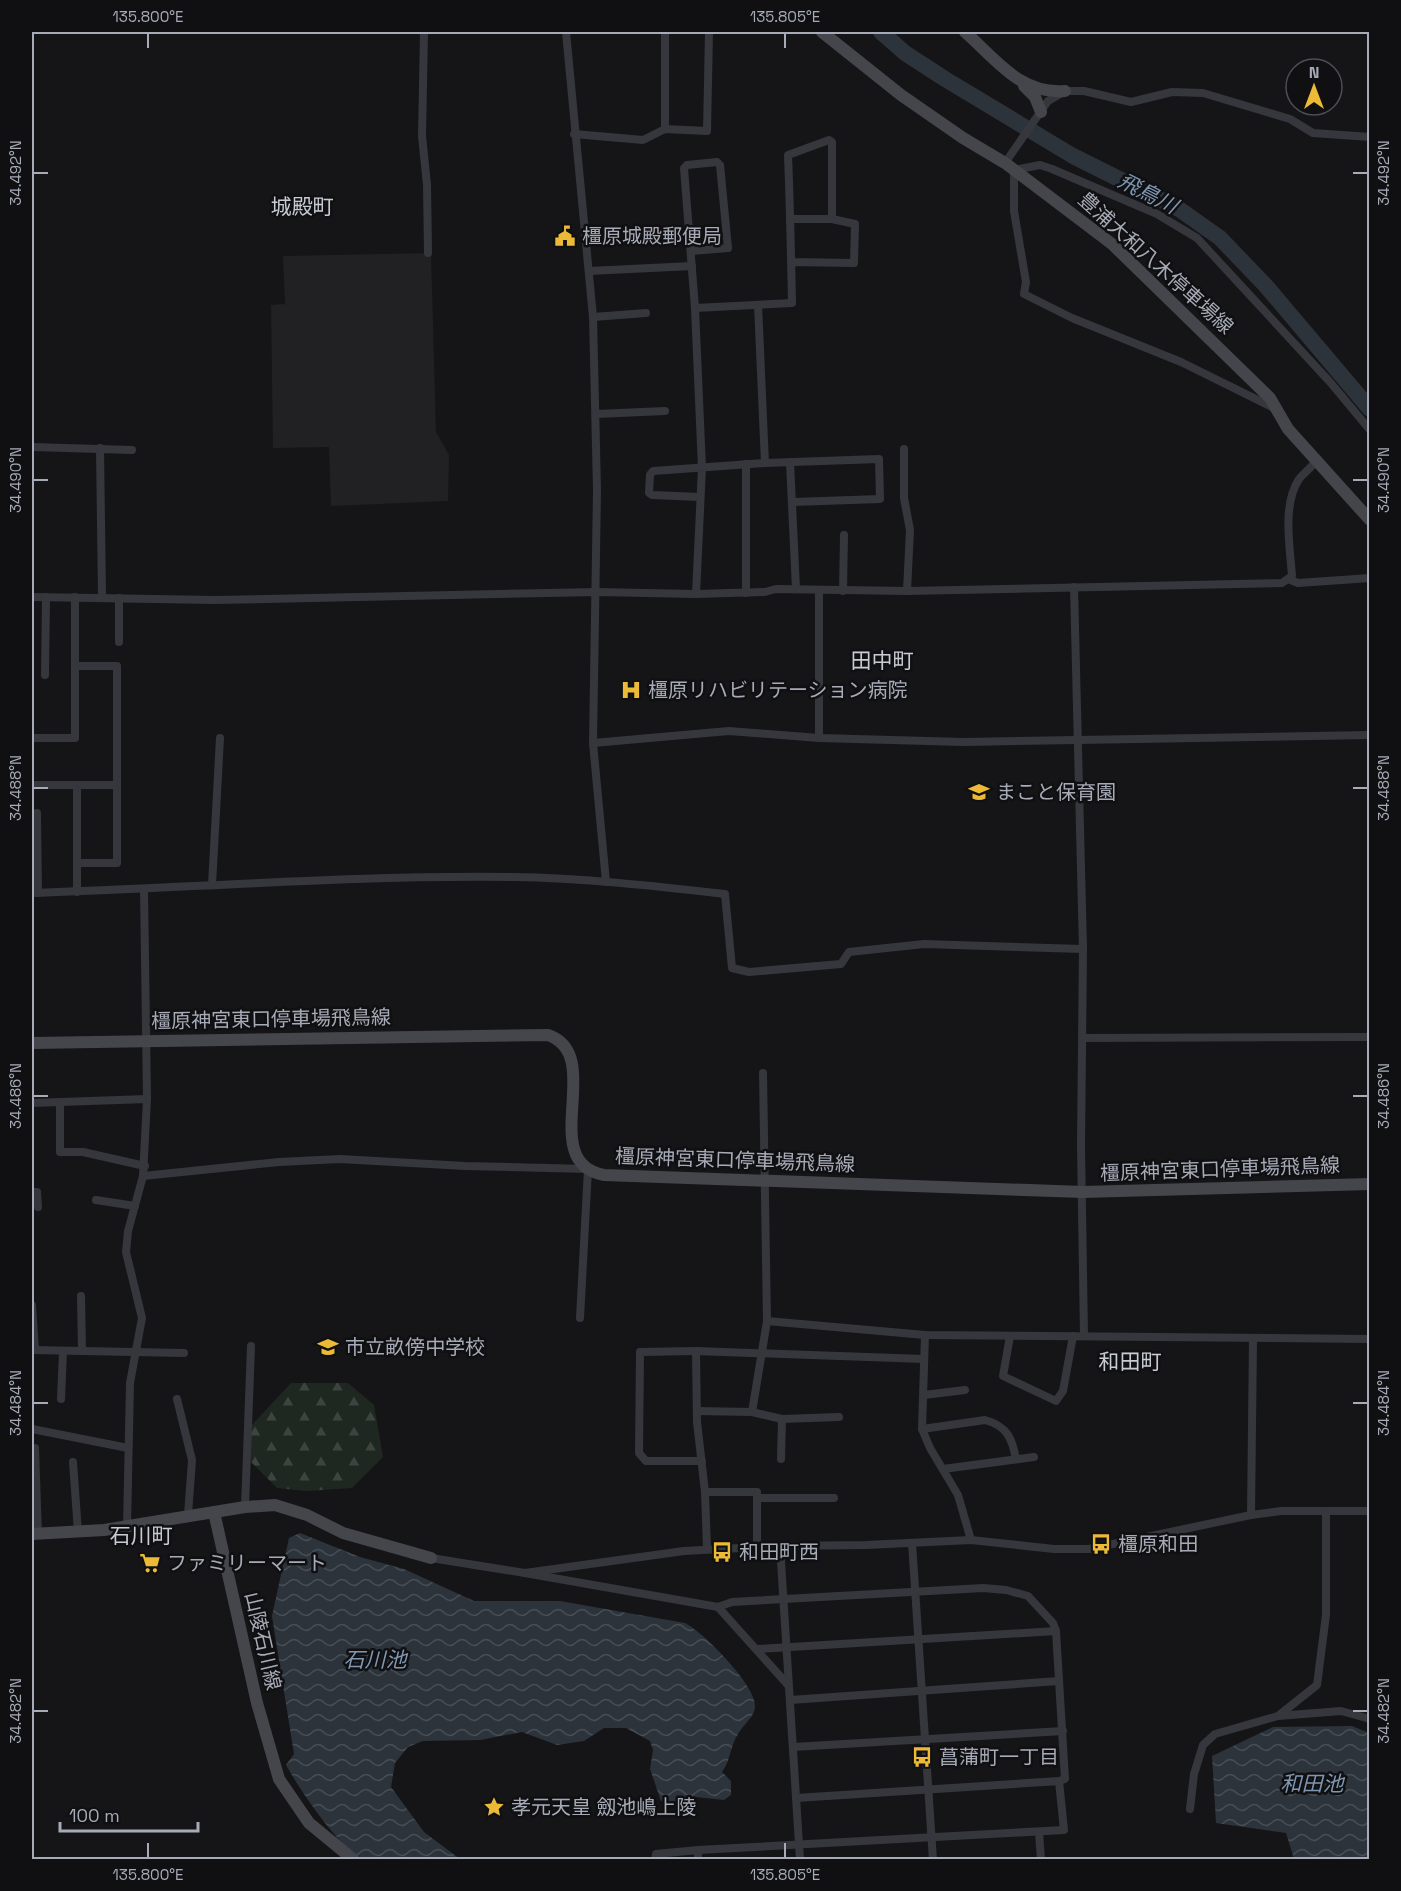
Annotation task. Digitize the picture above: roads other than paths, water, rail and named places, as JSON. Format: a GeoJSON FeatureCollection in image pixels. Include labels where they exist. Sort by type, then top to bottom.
{"type":"FeatureCollection","features":[{"type":"Feature","properties":{"kind":"main road","name":"豊浦大和八木停車場線"},"geometry":{"type":"LineString","coordinates":[[822,32],[901,95],[963,138],[1010,163],[1112,244],[1240,366],[1270,398],[1288,429],[1315,462],[1370,520]]}},
{"type":"Feature","properties":{"kind":"main road"},"geometry":{"type":"LineString","coordinates":[[966,32],[1035,97],[1039,116]]}},
{"type":"Feature","properties":{"kind":"main road"},"geometry":{"type":"LineString","coordinates":[[1022,84],[1045,90],[1065,91]]}},
{"type":"Feature","properties":{"kind":"main road","name":"橿原神宮東口停車場飛鳥線"},"geometry":{"type":"LineString","coordinates":[[32,1043],[548,1035],[563,1043],[572,1058],[573,1142],[577,1158],[588,1169],[604,1175],[1083,1192],[1370,1184]]}},
{"type":"Feature","properties":{"kind":"main road"},"geometry":{"type":"LineString","coordinates":[[35,1534],[127,1527],[188,1515],[275,1505],[307,1515],[343,1533],[430,1558]]}},
{"type":"Feature","properties":{"kind":"main road","name":"山陵石川線"},"geometry":{"type":"LineString","coordinates":[[214,1512],[257,1703],[279,1779],[309,1823],[354,1860]]}},
{"type":"Feature","properties":{"kind":"street"},"geometry":{"type":"LineString","coordinates":[[424,32],[422,136],[428,185],[428,253]]}},
{"type":"Feature","properties":{"kind":"street"},"geometry":{"type":"LineString","coordinates":[[566,32],[593,317],[597,592],[592,743],[606,882]]}},
{"type":"Feature","properties":{"kind":"street"},"geometry":{"type":"LineString","coordinates":[[665,32],[665,129]]}},
{"type":"Feature","properties":{"kind":"street"},"geometry":{"type":"LineString","coordinates":[[574,134],[616,135],[643,140],[665,129],[707,131],[709,32]]}},
{"type":"Feature","properties":{"kind":"street"},"geometry":{"type":"LineString","coordinates":[[1276,409],[1259,403],[1210,375],[1072,318],[1024,294],[1026,282],[1014,211],[1010,163],[1048,101],[1065,91],[1084,91],[1131,102],[1172,92],[1203,93],[1290,119],[1313,133],[1370,137]]}},
{"type":"Feature","properties":{"kind":"street"},"geometry":{"type":"LineString","coordinates":[[695,308],[792,303],[788,155],[829,140],[832,142],[832,219]]}},
{"type":"Feature","properties":{"kind":"street"},"geometry":{"type":"LineString","coordinates":[[691,251],[728,248],[720,165],[717,162],[687,165],[684,168],[695,308],[702,468],[696,594]]}},
{"type":"Feature","properties":{"kind":"street"},"geometry":{"type":"LineString","coordinates":[[1010,163],[1040,165],[1052,169],[1157,214],[1197,238],[1330,381],[1370,430]]}},
{"type":"Feature","properties":{"kind":"street"},"geometry":{"type":"LineString","coordinates":[[790,219],[832,219],[852,221],[855,224],[854,263],[791,262]]}},
{"type":"Feature","properties":{"kind":"street"},"geometry":{"type":"LineString","coordinates":[[589,271],[692,266]]}},
{"type":"Feature","properties":{"kind":"street"},"geometry":{"type":"LineString","coordinates":[[758,305],[765,463]]}},
{"type":"Feature","properties":{"kind":"street"},"geometry":{"type":"LineString","coordinates":[[593,317],[646,313]]}},
{"type":"Feature","properties":{"kind":"street"},"geometry":{"type":"LineString","coordinates":[[596,414],[665,411]]}},
{"type":"Feature","properties":{"kind":"street"},"geometry":{"type":"LineString","coordinates":[[32,447],[132,450]]}},
{"type":"Feature","properties":{"kind":"street"},"geometry":{"type":"LineString","coordinates":[[100,448],[102,597]]}},
{"type":"Feature","properties":{"kind":"street"},"geometry":{"type":"LineString","coordinates":[[904,448],[904,498],[910,530],[907,591]]}},
{"type":"Feature","properties":{"kind":"street"},"geometry":{"type":"LineString","coordinates":[[700,497],[652,495],[649,493],[650,475],[653,471],[746,464],[879,459],[880,499],[793,502]]}},
{"type":"Feature","properties":{"kind":"street"},"geometry":{"type":"LineString","coordinates":[[790,462],[796,589]]}},
{"type":"Feature","properties":{"kind":"street"},"geometry":{"type":"LineString","coordinates":[[32,597],[214,600],[597,592],[696,594],[796,589],[907,591],[1282,583],[1292,576],[1292,502],[1299,479],[1315,462]]}},
{"type":"Feature","properties":{"kind":"street"},"geometry":{"type":"LineString","coordinates":[[746,464],[746,593]]}},
{"type":"Feature","properties":{"kind":"street"},"geometry":{"type":"LineString","coordinates":[[843,591],[844,535]]}},
{"type":"Feature","properties":{"kind":"street"},"geometry":{"type":"LineString","coordinates":[[1288,579],[1298,583],[1370,578]]}},
{"type":"Feature","properties":{"kind":"street"},"geometry":{"type":"LineString","coordinates":[[1074,587],[1083,949],[1084,1336]]}},
{"type":"Feature","properties":{"kind":"street"},"geometry":{"type":"LineString","coordinates":[[819,591],[819,738]]}},
{"type":"Feature","properties":{"kind":"street"},"geometry":{"type":"LineString","coordinates":[[45,675],[46,597]]}},
{"type":"Feature","properties":{"kind":"street"},"geometry":{"type":"LineString","coordinates":[[32,738],[75,738],[75,597]]}},
{"type":"Feature","properties":{"kind":"street"},"geometry":{"type":"LineString","coordinates":[[119,598],[119,642]]}},
{"type":"Feature","properties":{"kind":"street"},"geometry":{"type":"LineString","coordinates":[[75,666],[117,666],[117,863],[77,863]]}},
{"type":"Feature","properties":{"kind":"street"},"geometry":{"type":"LineString","coordinates":[[592,743],[729,731],[819,738],[963,742],[1370,735]]}},
{"type":"Feature","properties":{"kind":"street"},"geometry":{"type":"LineString","coordinates":[[212,885],[220,738]]}},
{"type":"Feature","properties":{"kind":"street"},"geometry":{"type":"LineString","coordinates":[[32,785],[117,785]]}},
{"type":"Feature","properties":{"kind":"street"},"geometry":{"type":"LineString","coordinates":[[77,785],[77,892]]}},
{"type":"Feature","properties":{"kind":"street"},"geometry":{"type":"LineString","coordinates":[[37,813],[35,893],[144,890],[313,879],[514,877],[606,882],[725,894],[732,968],[749,972],[841,964],[849,952],[912,945],[1083,949]]}},
{"type":"Feature","properties":{"kind":"street"},"geometry":{"type":"LineString","coordinates":[[127,1527],[130,1383],[142,1318],[126,1252],[128,1232],[145,1166],[147,1099],[144,890]]}},
{"type":"Feature","properties":{"kind":"street"},"geometry":{"type":"LineString","coordinates":[[1083,1038],[1370,1037]]}},
{"type":"Feature","properties":{"kind":"street"},"geometry":{"type":"LineString","coordinates":[[752,1412],[767,1321],[763,1073]]}},
{"type":"Feature","properties":{"kind":"street"},"geometry":{"type":"LineString","coordinates":[[32,1103],[147,1099]]}},
{"type":"Feature","properties":{"kind":"street"},"geometry":{"type":"LineString","coordinates":[[60,1103],[60,1152],[83,1152],[145,1166]]}},
{"type":"Feature","properties":{"kind":"street"},"geometry":{"type":"LineString","coordinates":[[143,1176],[340,1159],[465,1166],[588,1169],[580,1318]]}},
{"type":"Feature","properties":{"kind":"street"},"geometry":{"type":"LineString","coordinates":[[32,1192],[37,1192],[38,1207]]}},
{"type":"Feature","properties":{"kind":"street"},"geometry":{"type":"LineString","coordinates":[[96,1200],[135,1206]]}},
{"type":"Feature","properties":{"kind":"street"},"geometry":{"type":"LineString","coordinates":[[81,1296],[82,1351]]}},
{"type":"Feature","properties":{"kind":"street"},"geometry":{"type":"LineString","coordinates":[[32,1305],[33,1350],[184,1353]]}},
{"type":"Feature","properties":{"kind":"street"},"geometry":{"type":"LineString","coordinates":[[767,1321],[925,1335],[1370,1339]]}},
{"type":"Feature","properties":{"kind":"street"},"geometry":{"type":"LineString","coordinates":[[925,1335],[922,1429],[958,1495],[971,1540]]}},
{"type":"Feature","properties":{"kind":"street"},"geometry":{"type":"LineString","coordinates":[[1010,1336],[1003,1376],[1056,1401],[1063,1391],[1073,1336]]}},
{"type":"Feature","properties":{"kind":"street"},"geometry":{"type":"LineString","coordinates":[[1251,1515],[1253,1338]]}},
{"type":"Feature","properties":{"kind":"street"},"geometry":{"type":"LineString","coordinates":[[245,1507],[251,1346]]}},
{"type":"Feature","properties":{"kind":"street"},"geometry":{"type":"LineString","coordinates":[[702,1461],[646,1461],[639,1453],[640,1352],[644,1350],[924,1359]]}},
{"type":"Feature","properties":{"kind":"street"},"geometry":{"type":"LineString","coordinates":[[61,1399],[63,1351]]}},
{"type":"Feature","properties":{"kind":"street"},"geometry":{"type":"LineString","coordinates":[[696,1352],[697,1411],[705,1492],[707,1549]]}},
{"type":"Feature","properties":{"kind":"street"},"geometry":{"type":"LineString","coordinates":[[924,1395],[965,1390]]}},
{"type":"Feature","properties":{"kind":"street"},"geometry":{"type":"LineString","coordinates":[[177,1399],[192,1460],[188,1515]]}},
{"type":"Feature","properties":{"kind":"street"},"geometry":{"type":"LineString","coordinates":[[697,1411],[752,1412],[782,1419],[839,1416]]}},
{"type":"Feature","properties":{"kind":"street"},"geometry":{"type":"LineString","coordinates":[[781,1459],[782,1419]]}},
{"type":"Feature","properties":{"kind":"street"},"geometry":{"type":"LineString","coordinates":[[922,1429],[985,1420],[992,1422],[1007,1431],[1016,1459]]}},
{"type":"Feature","properties":{"kind":"street"},"geometry":{"type":"LineString","coordinates":[[32,1429],[128,1448]]}},
{"type":"Feature","properties":{"kind":"street"},"geometry":{"type":"LineString","coordinates":[[35,1448],[35,1534]]}},
{"type":"Feature","properties":{"kind":"street"},"geometry":{"type":"LineString","coordinates":[[943,1469],[1034,1457]]}},
{"type":"Feature","properties":{"kind":"street"},"geometry":{"type":"LineString","coordinates":[[73,1462],[78,1532]]}},
{"type":"Feature","properties":{"kind":"street"},"geometry":{"type":"LineString","coordinates":[[705,1492],[757,1492],[757,1547]]}},
{"type":"Feature","properties":{"kind":"street"},"geometry":{"type":"LineString","coordinates":[[757,1498],[834,1498]]}},
{"type":"Feature","properties":{"kind":"street"},"geometry":{"type":"LineString","coordinates":[[1278,1716],[1317,1685],[1326,1615],[1326,1511]]}},
{"type":"Feature","properties":{"kind":"street"},"geometry":{"type":"LineString","coordinates":[[525,1573],[707,1549],[971,1540],[1054,1549],[1089,1549],[1251,1515],[1370,1511]]}},
{"type":"Feature","properties":{"kind":"street"},"geometry":{"type":"LineString","coordinates":[[912,1543],[933,1860]]}},
{"type":"Feature","properties":{"kind":"street"},"geometry":{"type":"LineString","coordinates":[[780,1546],[800,1860]]}},
{"type":"Feature","properties":{"kind":"street"},"geometry":{"type":"LineString","coordinates":[[430,1558],[718,1607],[732,1602],[915,1591],[946,1592],[983,1588],[1028,1596],[1053,1623],[1056,1631],[1065,1779],[796,1798]]}},
{"type":"Feature","properties":{"kind":"street"},"geometry":{"type":"LineString","coordinates":[[718,1607],[789,1685]]}},
{"type":"Feature","properties":{"kind":"street"},"geometry":{"type":"LineString","coordinates":[[757,1649],[1056,1631]]}},
{"type":"Feature","properties":{"kind":"street"},"geometry":{"type":"LineString","coordinates":[[790,1700],[1059,1681]]}},
{"type":"Feature","properties":{"kind":"street"},"geometry":{"type":"LineString","coordinates":[[1190,1809],[1194,1774],[1203,1745],[1215,1734],[1278,1716],[1341,1711],[1370,1719]]}},
{"type":"Feature","properties":{"kind":"street"},"geometry":{"type":"LineString","coordinates":[[793,1747],[1062,1731]]}},
{"type":"Feature","properties":{"kind":"street"},"geometry":{"type":"LineString","coordinates":[[655,1860],[656,1854],[698,1855],[799,1846],[1064,1830],[1059,1781]]}},
{"type":"Feature","properties":{"kind":"street"},"geometry":{"type":"LineString","coordinates":[[1039,1832],[1041,1860]]}},
{"type":"Feature","properties":{"kind":"water","name":"石川池"},"geometry":{"type":"Polygon","coordinates":[[[300,1533],[360,1557],[404,1569],[474,1601],[560,1601],[685,1623],[728,1660],[753,1698],[754,1710],[735,1739],[722,1772],[731,1781],[731,1795],[724,1800],[696,1797],[679,1803],[661,1801],[650,1769],[653,1750],[650,1741],[626,1728],[604,1728],[584,1741],[557,1745],[522,1732],[480,1740],[423,1741],[408,1747],[395,1763],[391,1787],[424,1832],[460,1859],[393,1861],[362,1858],[352,1852],[310,1803],[286,1765],[294,1754],[272,1616],[289,1538],[300,1533]]]}},
{"type":"Feature","properties":{"kind":"water","name":"和田池"},"geometry":{"type":"Polygon","coordinates":[[[1352,1726],[1369,1733],[1369,1859],[1294,1859],[1286,1833],[1216,1823],[1212,1756],[1273,1727],[1352,1726]]]}},
{"type":"Feature","properties":{"kind":"waterway","name":"飛鳥川"},"geometry":{"type":"LineString","coordinates":[[881,32],[905,53],[945,79],[1073,156],[1179,209],[1220,238],[1266,286],[1370,409]]}},
{"type":"Feature","properties":{"kind":"place","name":"橿原城殿郵便局"},"geometry":{"type":"Point","coordinates":[565,236]}},
{"type":"Feature","properties":{"kind":"place","name":"橿原リハビリテーション病院"},"geometry":{"type":"Point","coordinates":[631,690]}},
{"type":"Feature","properties":{"kind":"place","name":"まこと保育園"},"geometry":{"type":"Point","coordinates":[979,792]}},
{"type":"Feature","properties":{"kind":"place","name":"市立畝傍中学校"},"geometry":{"type":"Point","coordinates":[328,1347]}},
{"type":"Feature","properties":{"kind":"place","name":"橿原和田"},"geometry":{"type":"Point","coordinates":[1101,1544]}},
{"type":"Feature","properties":{"kind":"place","name":"和田町西"},"geometry":{"type":"Point","coordinates":[722,1552]}},
{"type":"Feature","properties":{"kind":"place","name":"ファミリーマート"},"geometry":{"type":"Point","coordinates":[150,1563]}},
{"type":"Feature","properties":{"kind":"place","name":"菖蒲町一丁目"},"geometry":{"type":"Point","coordinates":[922,1757]}},
{"type":"Feature","properties":{"kind":"place","name":"孝元天皇 劔池嶋上陵"},"geometry":{"type":"Point","coordinates":[494,1807]}},
{"type":"Feature","properties":{"kind":"district","name":"城殿町"},"geometry":{"type":"Point","coordinates":[302,206]}},
{"type":"Feature","properties":{"kind":"district","name":"田中町"},"geometry":{"type":"Point","coordinates":[882,660]}},
{"type":"Feature","properties":{"kind":"district","name":"和田町"},"geometry":{"type":"Point","coordinates":[1130,1361]}},
{"type":"Feature","properties":{"kind":"district","name":"石川町"},"geometry":{"type":"Point","coordinates":[141,1535]}}]}
